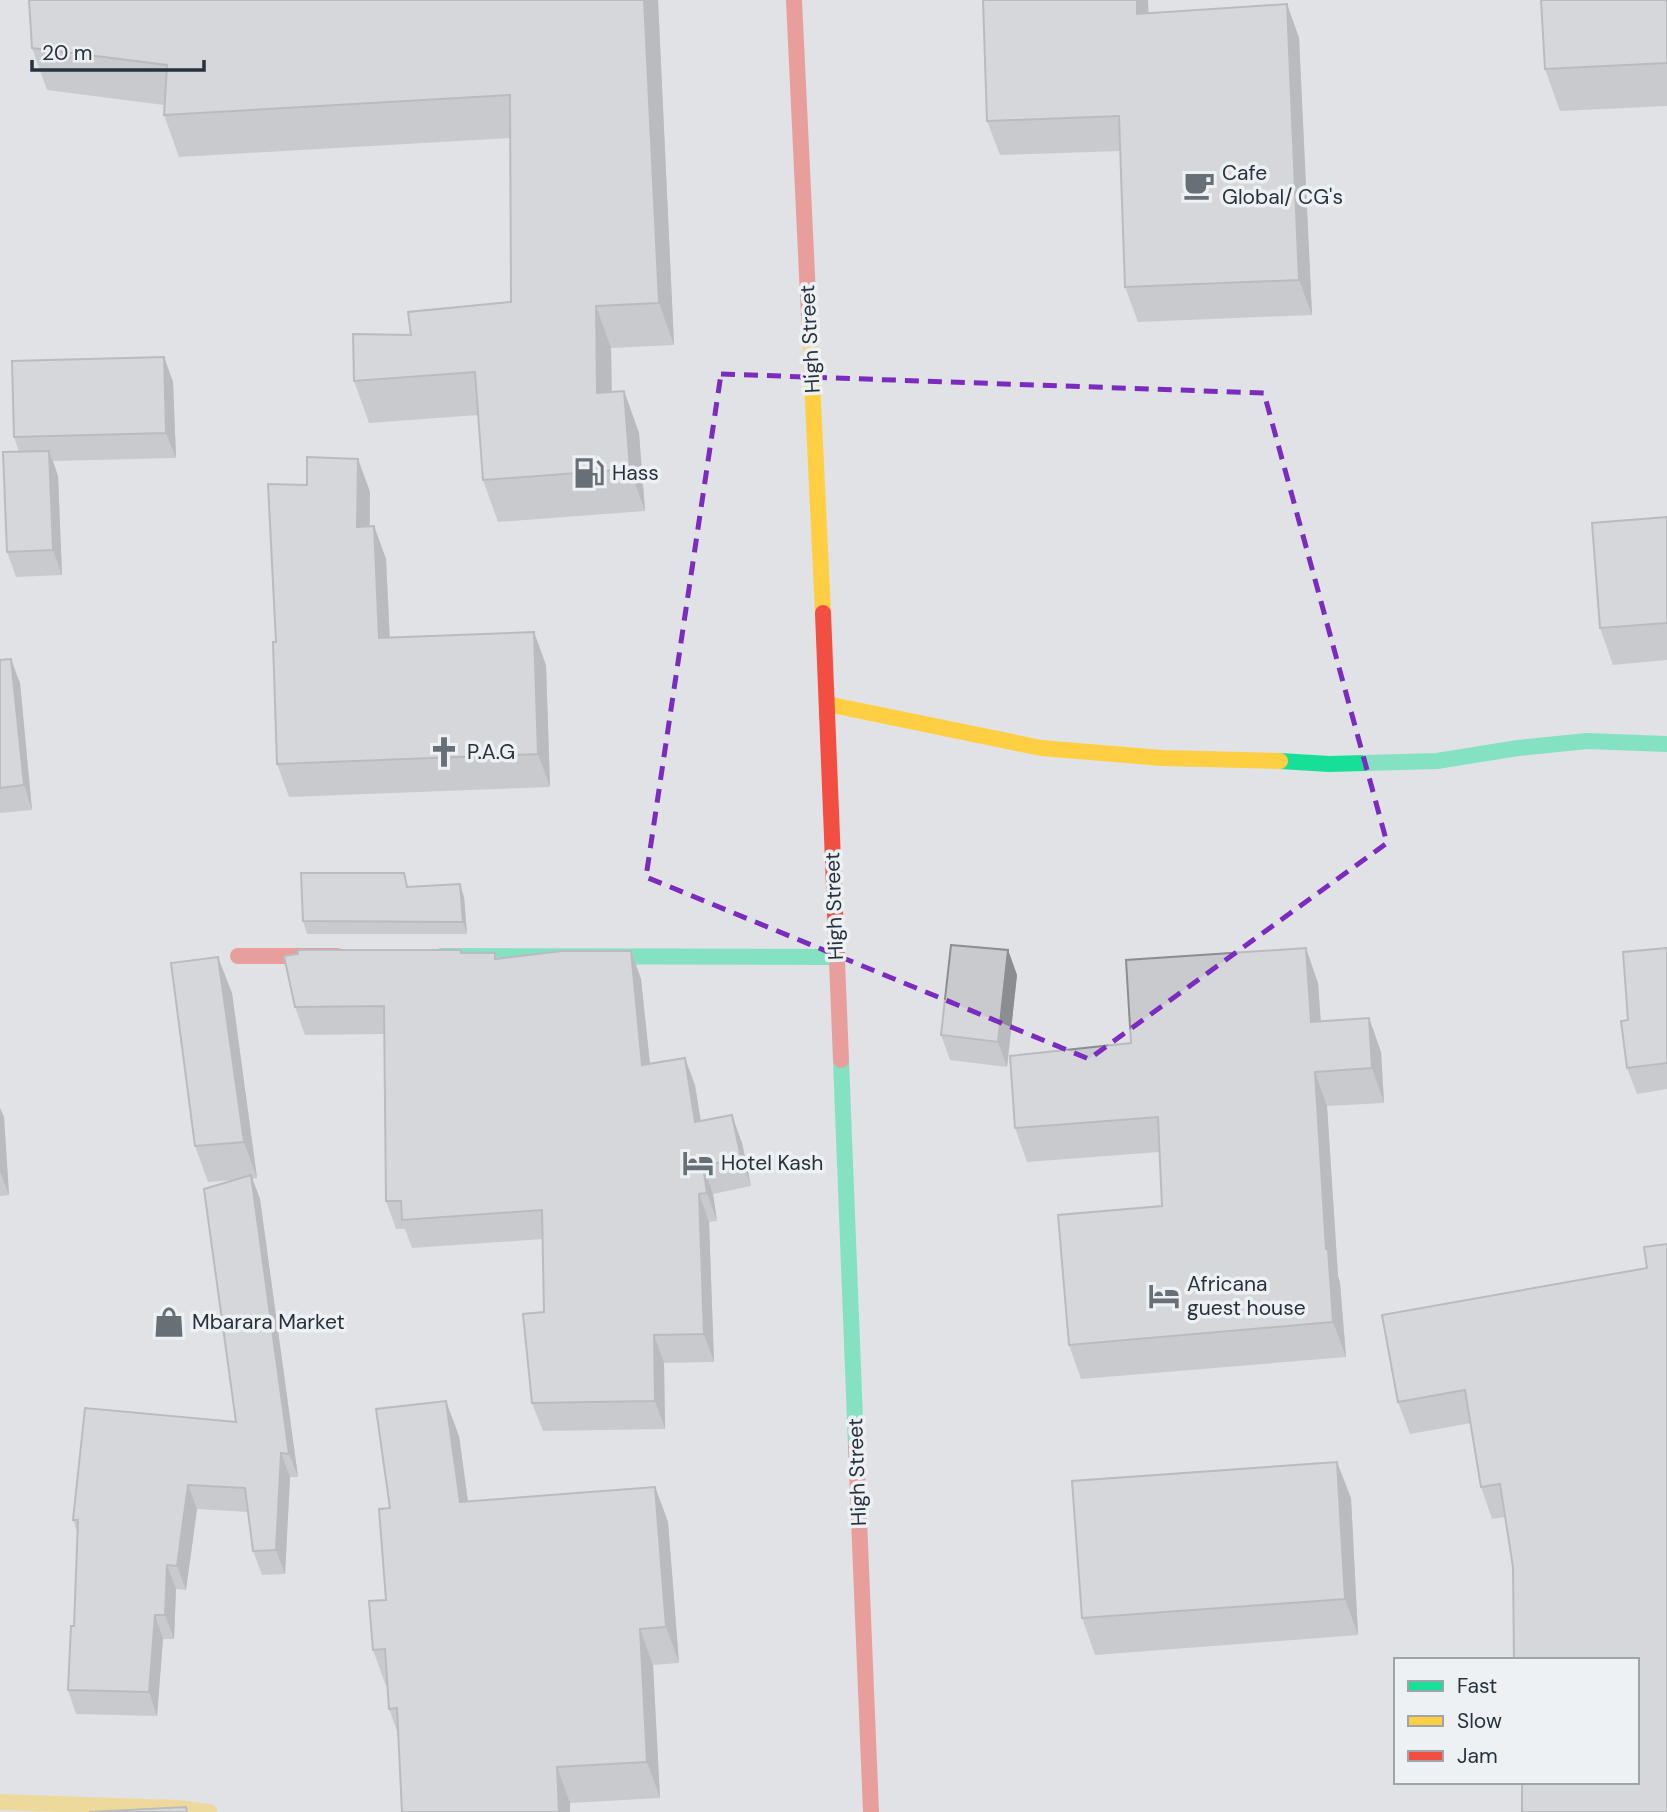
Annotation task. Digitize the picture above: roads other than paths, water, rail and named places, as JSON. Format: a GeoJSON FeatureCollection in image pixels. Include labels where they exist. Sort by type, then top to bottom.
{"type":"FeatureCollection","features":[{"type":"Feature","properties":{"kind":"main road","name":"High Street"},"geometry":{"type":"LineString","coordinates":[[794,0],[827,704],[871,1812]]}},
{"type":"Feature","properties":{"kind":"main road"},"geometry":{"type":"LineString","coordinates":[[827,704],[1041,748],[1162,758],[1329,764],[1437,761],[1518,748],[1587,741],[1667,744]]}},
{"type":"Feature","properties":{"kind":"main road"},"geometry":{"type":"LineString","coordinates":[[238,956],[349,956]]}},
{"type":"Feature","properties":{"kind":"main road"},"geometry":{"type":"LineString","coordinates":[[432,956],[836,957]]}},
{"type":"Feature","properties":{"kind":"main road"},"geometry":{"type":"LineString","coordinates":[[0,1802],[178,1808],[209,1812]]}},
{"type":"Feature","properties":{"kind":"place","name":"Cafe Global/ CG's"},"geometry":{"type":"Point","coordinates":[1199,185]}},
{"type":"Feature","properties":{"kind":"place","name":"Hass"},"geometry":{"type":"Point","coordinates":[589,473]}},
{"type":"Feature","properties":{"kind":"place","name":"P.A.G"},"geometry":{"type":"Point","coordinates":[444,752]}},
{"type":"Feature","properties":{"kind":"place","name":"Hotel Kash"},"geometry":{"type":"Point","coordinates":[698,1163]}},
{"type":"Feature","properties":{"kind":"place","name":"Africana guest house"},"geometry":{"type":"Point","coordinates":[1164,1296]}},
{"type":"Feature","properties":{"kind":"place","name":"Mbarara Market"},"geometry":{"type":"Point","coordinates":[169,1322]}}]}
